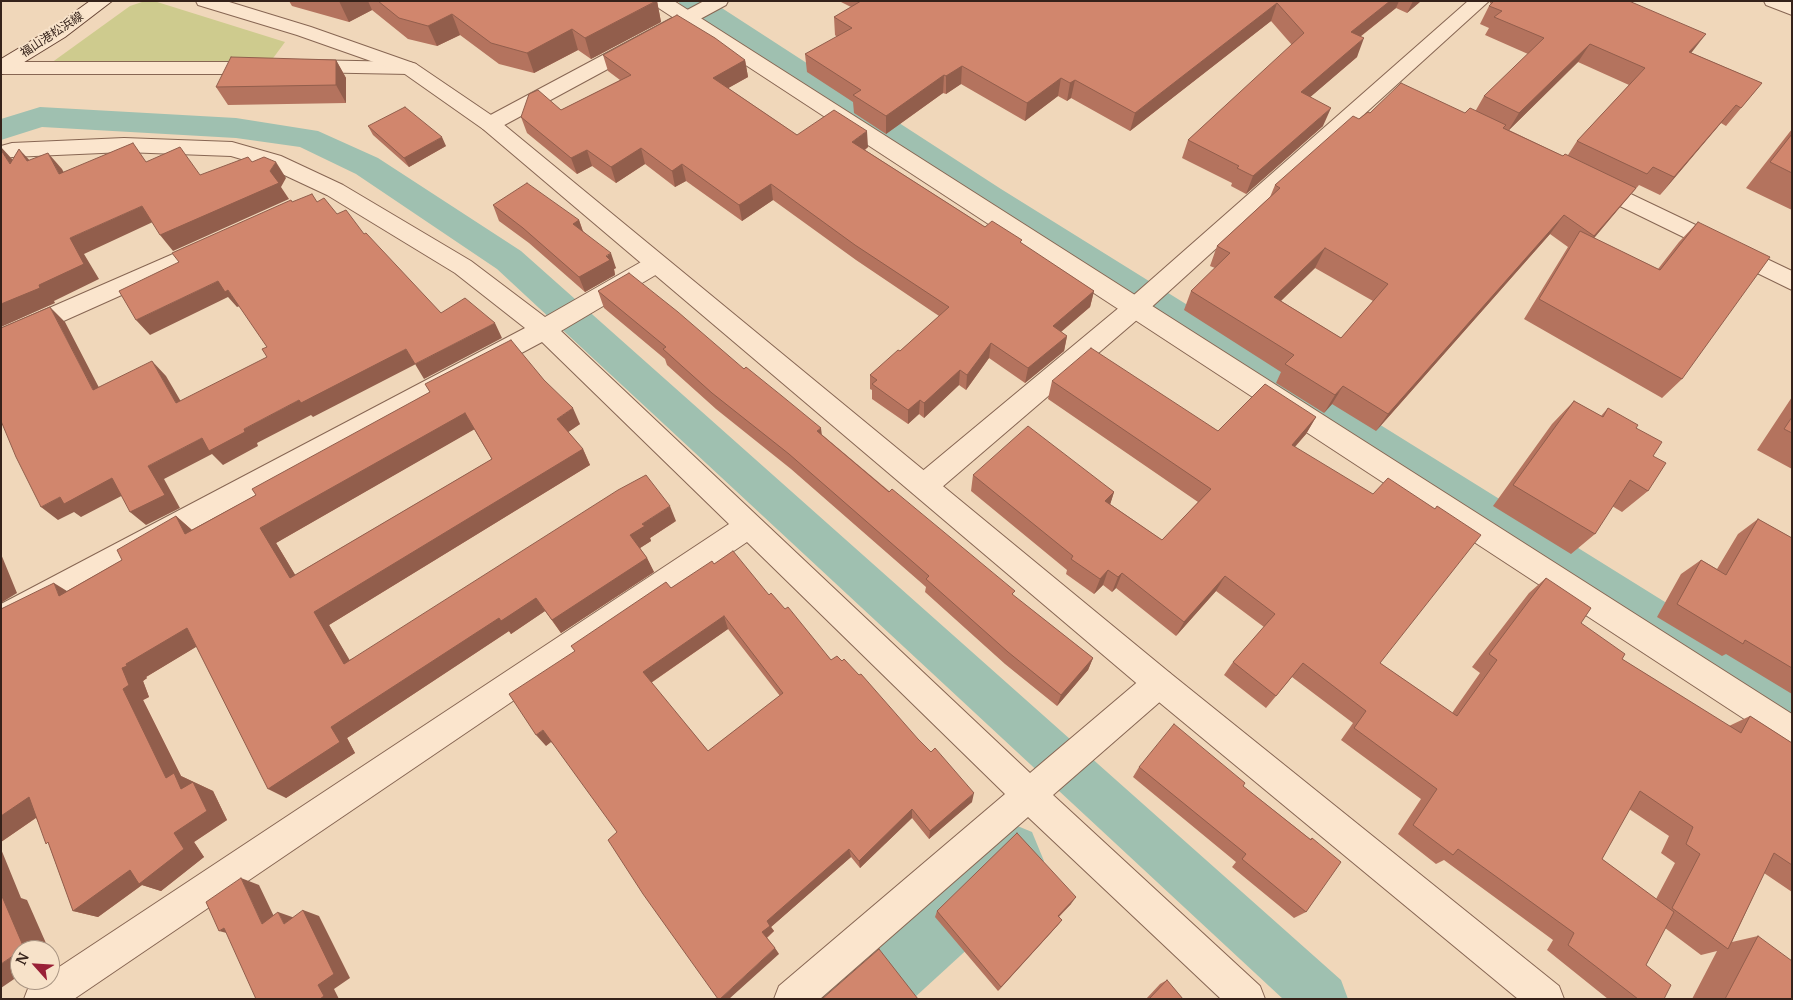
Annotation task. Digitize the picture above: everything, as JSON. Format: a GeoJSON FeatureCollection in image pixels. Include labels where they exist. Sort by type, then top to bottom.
{"type":"FeatureCollection","features":[{"type":"Feature","properties":{"kind":"street","name":"福山港松浜線"},"geometry":{"type":"LineString","coordinates":[[2,68],[58,33],[103,1]]}},
{"type":"Feature","properties":{"kind":"street"},"geometry":{"type":"LineString","coordinates":[[206,1],[304,31],[409,68],[490,124],[1159,683],[1546,999]]}},
{"type":"Feature","properties":{"kind":"street"},"geometry":{"type":"LineString","coordinates":[[661,1],[1792,732]]}},
{"type":"Feature","properties":{"kind":"street"},"geometry":{"type":"LineString","coordinates":[[490,124],[719,1]]}},
{"type":"Feature","properties":{"kind":"street"},"geometry":{"type":"LineString","coordinates":[[924,486],[1397,87],[1480,1]]}},
{"type":"Feature","properties":{"kind":"street"},"geometry":{"type":"LineString","coordinates":[[1773,1],[1792,9]]}},
{"type":"Feature","properties":{"kind":"street"},"geometry":{"type":"LineString","coordinates":[[2,68],[265,68],[322,66],[409,68]]}},
{"type":"Feature","properties":{"kind":"street"},"geometry":{"type":"LineString","coordinates":[[1,153],[12,150],[124,145],[232,149],[274,160],[335,190],[463,267],[544,329],[1028,794],[1247,999]]}},
{"type":"Feature","properties":{"kind":"street"},"geometry":{"type":"LineString","coordinates":[[1572,174],[1792,281]]}},
{"type":"Feature","properties":{"kind":"street"},"geometry":{"type":"LineString","coordinates":[[308,202],[335,190]]}},
{"type":"Feature","properties":{"kind":"street"},"geometry":{"type":"LineString","coordinates":[[1,340],[236,234]]}},
{"type":"Feature","properties":{"kind":"street"},"geometry":{"type":"LineString","coordinates":[[1,619],[544,329],[656,264]]}},
{"type":"Feature","properties":{"kind":"street"},"geometry":{"type":"LineString","coordinates":[[42,999],[749,526]]}},
{"type":"Feature","properties":{"kind":"street"},"geometry":{"type":"LineString","coordinates":[[792,999],[1159,683]]}},
{"type":"Feature","properties":{"kind":"shaded area"},"geometry":{"type":"Polygon","coordinates":[[[145,1],[154,1],[285,42],[271,61],[51,63],[130,6],[145,1]]]}},
{"type":"Feature","properties":{"kind":"building"},"geometry":{"type":"Polygon","coordinates":[[[378,1],[656,1],[585,38],[572,29],[527,53],[491,43],[452,14],[428,26],[399,18],[378,1]]]}},
{"type":"Feature","properties":{"kind":"building"},"geometry":{"type":"Polygon","coordinates":[[[861,1],[1390,1],[1351,32],[1364,38],[1301,92],[1331,108],[1253,176],[1237,168],[1239,166],[1188,140],[1304,33],[1277,3],[1135,113],[1075,80],[1070,83],[1061,78],[1027,103],[962,66],[946,76],[944,75],[886,116],[853,95],[861,90],[805,54],[852,28],[834,17],[861,1]]]}},
{"type":"Feature","properties":{"kind":"building"},"geometry":{"type":"Polygon","coordinates":[[[1494,1],[1629,1],[1706,34],[1689,52],[1762,83],[1741,108],[1736,105],[1674,177],[1653,167],[1647,174],[1577,141],[1645,68],[1590,44],[1519,113],[1484,96],[1544,38],[1494,17],[1502,11],[1489,6],[1494,1]]]}},
{"type":"Feature","properties":{"kind":"building"},"geometry":{"type":"Polygon","coordinates":[[[677,15],[715,38],[745,60],[713,78],[797,135],[834,110],[867,131],[852,142],[985,227],[992,221],[1094,291],[1053,326],[1067,336],[1028,368],[991,343],[967,375],[960,370],[924,403],[920,400],[908,410],[872,384],[877,380],[870,375],[949,307],[855,245],[771,184],[739,205],[682,164],[672,171],[641,148],[611,167],[587,150],[571,158],[521,117],[529,94],[538,90],[561,110],[631,75],[603,55],[677,15]]]}},
{"type":"Feature","properties":{"kind":"building"},"geometry":{"type":"Polygon","coordinates":[[[231,57],[336,60],[336,85],[216,87],[231,57]]]}},
{"type":"Feature","properties":{"kind":"building"},"geometry":{"type":"Polygon","coordinates":[[[1401,83],[1465,113],[1470,108],[1506,125],[1503,128],[1563,156],[1565,154],[1636,188],[1594,236],[1564,215],[1388,414],[1343,386],[1335,395],[1285,364],[1294,355],[1191,291],[1230,253],[1217,246],[1280,188],[1275,185],[1353,116],[1359,119],[1368,112],[1370,113],[1401,83]],[[1325,248],[1274,297],[1341,338],[1388,284],[1325,248]]]}},
{"type":"Feature","properties":{"kind":"building"},"geometry":{"type":"Polygon","coordinates":[[[405,107],[442,137],[404,158],[368,126],[405,107]]]}},
{"type":"Feature","properties":{"kind":"building"},"geometry":{"type":"Polygon","coordinates":[[[1792,134],[1792,173],[1770,162],[1792,134]]]}},
{"type":"Feature","properties":{"kind":"building"},"geometry":{"type":"Polygon","coordinates":[[[133,143],[146,162],[180,147],[200,175],[248,157],[252,162],[264,157],[276,162],[270,171],[279,183],[160,235],[142,206],[70,238],[84,264],[39,285],[40,288],[1,304],[1,150],[10,164],[19,149],[27,161],[48,153],[59,174],[133,143]]]}},
{"type":"Feature","properties":{"kind":"building"},"geometry":{"type":"Polygon","coordinates":[[[527,183],[579,220],[573,224],[611,253],[606,256],[610,260],[579,277],[523,228],[493,205],[527,183]]]}},
{"type":"Feature","properties":{"kind":"building"},"geometry":{"type":"Polygon","coordinates":[[[312,194],[317,202],[324,198],[337,214],[346,210],[364,234],[366,233],[441,313],[465,298],[495,323],[415,364],[406,349],[301,403],[299,400],[244,429],[245,432],[209,451],[202,438],[148,466],[165,495],[130,512],[112,478],[64,504],[60,497],[41,507],[16,457],[1,421],[1,328],[50,307],[93,390],[152,361],[176,403],[267,357],[262,349],[267,347],[228,290],[225,292],[218,281],[136,320],[119,291],[179,262],[172,253],[291,200],[292,202],[312,194]]]}},
{"type":"Feature","properties":{"kind":"building"},"geometry":{"type":"Polygon","coordinates":[[[1698,222],[1770,257],[1682,379],[1539,299],[1580,231],[1660,270],[1698,222]]]}},
{"type":"Feature","properties":{"kind":"building"},"geometry":{"type":"Polygon","coordinates":[[[629,273],[744,369],[746,367],[821,428],[817,431],[889,492],[892,489],[1015,591],[1012,594],[1093,658],[1061,695],[1008,652],[926,579],[929,576],[789,454],[712,393],[663,349],[666,347],[598,291],[629,273]]]}},
{"type":"Feature","properties":{"kind":"building"},"geometry":{"type":"Polygon","coordinates":[[[511,340],[544,380],[573,408],[557,419],[583,449],[314,612],[344,664],[618,490],[646,475],[670,506],[642,524],[645,526],[630,535],[647,558],[552,620],[536,598],[501,621],[499,618],[331,727],[340,742],[268,789],[187,628],[126,664],[127,666],[122,668],[129,685],[123,689],[166,778],[174,773],[181,789],[193,782],[207,811],[174,833],[184,849],[139,884],[130,870],[73,911],[48,842],[46,844],[29,797],[1,816],[1,609],[54,583],[59,596],[122,560],[117,550],[176,516],[185,534],[256,495],[252,489],[430,392],[425,384],[511,340]],[[465,413],[260,528],[290,578],[492,459],[465,413]]]}},
{"type":"Feature","properties":{"kind":"building"},"geometry":{"type":"Polygon","coordinates":[[[1091,348],[1218,431],[1265,384],[1316,417],[1292,445],[1373,494],[1388,478],[1435,509],[1437,506],[1481,535],[1380,663],[1457,716],[1497,660],[1489,654],[1546,578],[1591,608],[1581,623],[1625,654],[1622,659],[1741,733],[1750,716],[1792,743],[1792,865],[1774,853],[1728,949],[1672,908],[1700,854],[1686,844],[1693,827],[1640,791],[1602,859],[1674,912],[1646,965],[1671,985],[1664,999],[1638,999],[1568,945],[1574,933],[1458,849],[1453,855],[1413,825],[1437,789],[1354,728],[1366,711],[1303,663],[1276,696],[1233,662],[1275,614],[1225,576],[1184,622],[1122,573],[1118,577],[1108,570],[1100,579],[1071,559],[1073,556],[973,475],[1028,426],[1114,492],[1105,501],[1162,540],[1211,489],[1052,381],[1091,348]]]}},
{"type":"Feature","properties":{"kind":"building"},"geometry":{"type":"Polygon","coordinates":[[[1574,401],[1603,417],[1608,408],[1638,425],[1636,428],[1662,442],[1653,456],[1666,463],[1648,491],[1630,480],[1595,534],[1513,485],[1574,401]]]}},
{"type":"Feature","properties":{"kind":"building"},"geometry":{"type":"Polygon","coordinates":[[[1792,417],[1792,433],[1784,429],[1792,417]]]}},
{"type":"Feature","properties":{"kind":"building"},"geometry":{"type":"Polygon","coordinates":[[[1758,519],[1792,538],[1792,668],[1745,640],[1743,644],[1677,604],[1701,560],[1726,575],[1758,519]]]}},
{"type":"Feature","properties":{"kind":"building"},"geometry":{"type":"Polygon","coordinates":[[[733,551],[769,595],[771,593],[785,609],[788,607],[831,660],[837,656],[842,661],[844,659],[859,675],[861,674],[918,739],[931,752],[935,748],[974,793],[930,831],[912,809],[859,861],[849,849],[767,921],[770,926],[762,932],[775,948],[720,999],[718,999],[643,894],[608,840],[617,832],[543,730],[536,735],[509,694],[575,651],[571,646],[666,582],[671,588],[712,561],[714,564],[733,551]],[[724,616],[643,672],[708,751],[783,693],[724,616]]]}},
{"type":"Feature","properties":{"kind":"building"},"geometry":{"type":"Polygon","coordinates":[[[1174,724],[1245,783],[1243,786],[1341,862],[1306,912],[1242,859],[1246,854],[1139,767],[1174,724]]]}},
{"type":"Feature","properties":{"kind":"building"},"geometry":{"type":"Polygon","coordinates":[[[1017,833],[1076,897],[1058,916],[1062,920],[1001,987],[937,911],[1017,833]]]}},
{"type":"Feature","properties":{"kind":"building"},"geometry":{"type":"Polygon","coordinates":[[[241,878],[262,924],[278,912],[284,924],[303,910],[334,974],[318,985],[324,996],[320,999],[256,999],[224,928],[219,931],[206,902],[241,878]]]}},
{"type":"Feature","properties":{"kind":"building"},"geometry":{"type":"Polygon","coordinates":[[[1,894],[21,940],[10,940],[10,958],[1,964],[1,894]]]}},
{"type":"Feature","properties":{"kind":"building"},"geometry":{"type":"Polygon","coordinates":[[[1758,936],[1792,961],[1792,999],[1725,999],[1758,936]]]}},
{"type":"Feature","properties":{"kind":"building"},"geometry":{"type":"Polygon","coordinates":[[[879,949],[918,999],[822,999],[879,949]]]}},
{"type":"Feature","properties":{"kind":"building"},"geometry":{"type":"Polygon","coordinates":[[[1167,980],[1183,999],[1149,999],[1167,980]]]}},
{"type":"Feature","properties":{"kind":"waterway"},"geometry":{"type":"LineString","coordinates":[[692,1],[990,197],[1792,706]]}},
{"type":"Feature","properties":{"kind":"waterway"},"geometry":{"type":"LineString","coordinates":[[1,130],[40,117],[236,128],[307,138],[367,166],[509,260],[1322,999]]}},
{"type":"Feature","properties":{"kind":"waterway"},"geometry":{"type":"LineString","coordinates":[[847,999],[1003,861]]}}]}
